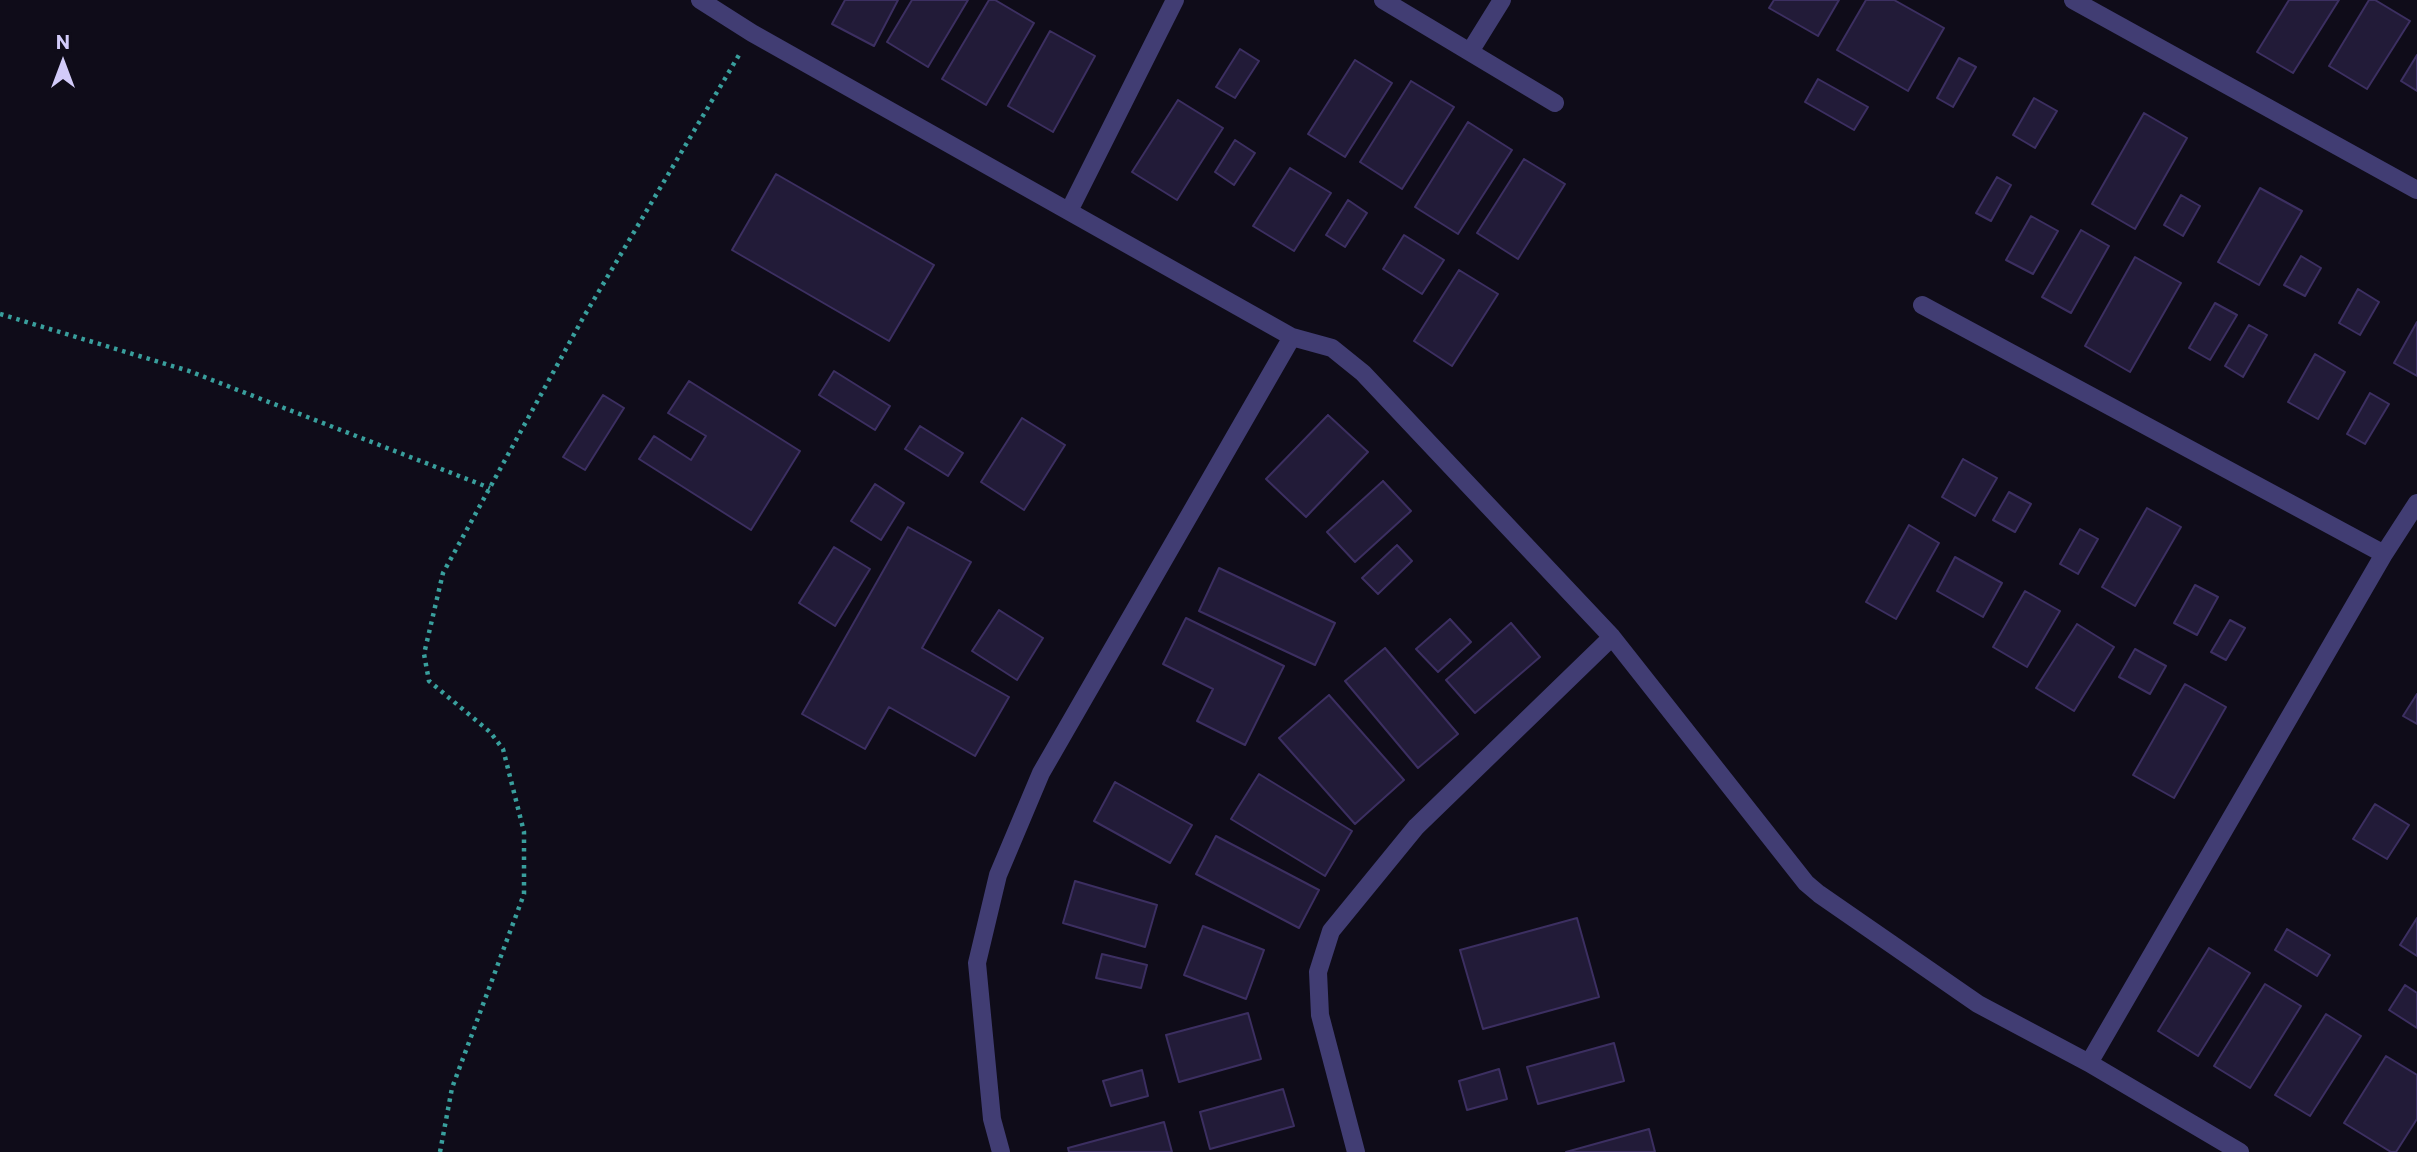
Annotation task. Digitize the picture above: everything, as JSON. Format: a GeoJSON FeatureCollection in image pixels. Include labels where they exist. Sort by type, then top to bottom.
{"type":"FeatureCollection","features":[{"type":"Feature","properties":{"kind":"street"},"geometry":{"type":"LineString","coordinates":[[700,0],[752,33],[1293,337],[1332,348],[1363,373],[1612,637],[1806,883],[1978,1004],[2089,1063],[2240,1152]]}},
{"type":"Feature","properties":{"kind":"street"},"geometry":{"type":"LineString","coordinates":[[1069,211],[1175,0]]}},
{"type":"Feature","properties":{"kind":"street"},"geometry":{"type":"LineString","coordinates":[[1383,0],[1471,50],[1555,103]]}},
{"type":"Feature","properties":{"kind":"street"},"geometry":{"type":"LineString","coordinates":[[1471,50],[1502,0]]}},
{"type":"Feature","properties":{"kind":"street"},"geometry":{"type":"LineString","coordinates":[[2073,0],[2417,190]]}},
{"type":"Feature","properties":{"kind":"street"},"geometry":{"type":"LineString","coordinates":[[1922,305],[2384,554]]}},
{"type":"Feature","properties":{"kind":"street"},"geometry":{"type":"LineString","coordinates":[[1001,1152],[992,1119],[977,963],[998,875],[1041,773],[1293,337]]}},
{"type":"Feature","properties":{"kind":"street"},"geometry":{"type":"LineString","coordinates":[[2089,1063],[2384,554],[2417,502]]}},
{"type":"Feature","properties":{"kind":"street"},"geometry":{"type":"LineString","coordinates":[[1356,1152],[1320,1015],[1318,972],[1331,931],[1416,827],[1612,637]]}},
{"type":"Feature","properties":{"kind":"path"},"geometry":{"type":"LineString","coordinates":[[440,1152],[452,1088],[524,894],[524,832],[503,749],[490,732],[429,681],[424,654],[443,573],[583,318],[752,33]]}},
{"type":"Feature","properties":{"kind":"path"},"geometry":{"type":"LineString","coordinates":[[0,314],[189,371],[490,488]]}},
{"type":"Feature","properties":{"kind":"building"},"geometry":{"type":"Polygon","coordinates":[[[845,0],[898,0],[874,46],[832,24],[845,0]]]}},
{"type":"Feature","properties":{"kind":"building"},"geometry":{"type":"Polygon","coordinates":[[[912,0],[968,0],[928,67],[887,42],[912,0]]]}},
{"type":"Feature","properties":{"kind":"building"},"geometry":{"type":"Polygon","coordinates":[[[989,0],[995,0],[1034,23],[986,105],[942,79],[989,0]]]}},
{"type":"Feature","properties":{"kind":"building"},"geometry":{"type":"Polygon","coordinates":[[[1774,0],[1839,0],[1818,36],[1769,8],[1774,0]]]}},
{"type":"Feature","properties":{"kind":"building"},"geometry":{"type":"Polygon","coordinates":[[[1866,0],[1894,0],[1944,28],[1908,91],[1837,50],[1866,0]]]}},
{"type":"Feature","properties":{"kind":"building"},"geometry":{"type":"Polygon","coordinates":[[[2289,0],[2339,0],[2293,73],[2257,52],[2289,0]]]}},
{"type":"Feature","properties":{"kind":"building"},"geometry":{"type":"Polygon","coordinates":[[[2369,0],[2375,0],[2410,21],[2367,89],[2329,66],[2369,0]]]}},
{"type":"Feature","properties":{"kind":"building"},"geometry":{"type":"Polygon","coordinates":[[[1050,31],[1095,56],[1053,132],[1008,106],[1050,31]]]}},
{"type":"Feature","properties":{"kind":"building"},"geometry":{"type":"Polygon","coordinates":[[[1240,49],[1259,61],[1235,98],[1216,87],[1240,49]]]}},
{"type":"Feature","properties":{"kind":"building"},"geometry":{"type":"Polygon","coordinates":[[[2417,55],[2417,91],[2401,81],[2417,55]]]}},
{"type":"Feature","properties":{"kind":"building"},"geometry":{"type":"Polygon","coordinates":[[[1959,58],[1976,67],[1953,107],[1937,98],[1959,58]]]}},
{"type":"Feature","properties":{"kind":"building"},"geometry":{"type":"Polygon","coordinates":[[[1355,60],[1392,83],[1345,157],[1308,134],[1355,60]]]}},
{"type":"Feature","properties":{"kind":"building"},"geometry":{"type":"Polygon","coordinates":[[[1818,79],[1868,107],[1854,130],[1805,102],[1818,79]]]}},
{"type":"Feature","properties":{"kind":"building"},"geometry":{"type":"Polygon","coordinates":[[[1411,81],[1454,107],[1402,189],[1360,162],[1411,81]]]}},
{"type":"Feature","properties":{"kind":"building"},"geometry":{"type":"Polygon","coordinates":[[[2034,98],[2057,111],[2035,148],[2013,135],[2034,98]]]}},
{"type":"Feature","properties":{"kind":"building"},"geometry":{"type":"Polygon","coordinates":[[[1178,100],[1223,128],[1177,200],[1132,172],[1178,100]]]}},
{"type":"Feature","properties":{"kind":"building"},"geometry":{"type":"Polygon","coordinates":[[[2144,113],[2187,138],[2135,229],[2092,204],[2144,113]]]}},
{"type":"Feature","properties":{"kind":"building"},"geometry":{"type":"Polygon","coordinates":[[[1468,122],[1512,150],[1458,234],[1415,207],[1468,122]]]}},
{"type":"Feature","properties":{"kind":"building"},"geometry":{"type":"Polygon","coordinates":[[[1235,140],[1255,153],[1234,185],[1215,172],[1235,140]]]}},
{"type":"Feature","properties":{"kind":"building"},"geometry":{"type":"Polygon","coordinates":[[[1524,159],[1565,184],[1518,259],[1477,233],[1524,159]]]}},
{"type":"Feature","properties":{"kind":"building"},"geometry":{"type":"Polygon","coordinates":[[[1290,168],[1331,193],[1294,251],[1253,226],[1290,168]]]}},
{"type":"Feature","properties":{"kind":"building"},"geometry":{"type":"Polygon","coordinates":[[[776,174],[934,265],[889,341],[732,250],[776,174]]]}},
{"type":"Feature","properties":{"kind":"building"},"geometry":{"type":"Polygon","coordinates":[[[1997,177],[2011,185],[1991,221],[1976,213],[1997,177]]]}},
{"type":"Feature","properties":{"kind":"building"},"geometry":{"type":"Polygon","coordinates":[[[2260,188],[2302,211],[2259,285],[2218,262],[2260,188]]]}},
{"type":"Feature","properties":{"kind":"building"},"geometry":{"type":"Polygon","coordinates":[[[2181,195],[2200,206],[2183,236],[2164,225],[2181,195]]]}},
{"type":"Feature","properties":{"kind":"building"},"geometry":{"type":"Polygon","coordinates":[[[1348,200],[1367,213],[1345,247],[1326,235],[1348,200]]]}},
{"type":"Feature","properties":{"kind":"building"},"geometry":{"type":"Polygon","coordinates":[[[2031,216],[2058,231],[2033,274],[2006,260],[2031,216]]]}},
{"type":"Feature","properties":{"kind":"building"},"geometry":{"type":"Polygon","coordinates":[[[2081,230],[2109,246],[2071,313],[2042,297],[2081,230]]]}},
{"type":"Feature","properties":{"kind":"building"},"geometry":{"type":"Polygon","coordinates":[[[1404,235],[1444,260],[1422,294],[1383,269],[1404,235]]]}},
{"type":"Feature","properties":{"kind":"building"},"geometry":{"type":"Polygon","coordinates":[[[2301,256],[2321,268],[2305,296],[2284,285],[2301,256]]]}},
{"type":"Feature","properties":{"kind":"building"},"geometry":{"type":"Polygon","coordinates":[[[2135,257],[2181,283],[2130,372],[2085,346],[2135,257]]]}},
{"type":"Feature","properties":{"kind":"building"},"geometry":{"type":"Polygon","coordinates":[[[1459,270],[1498,294],[1452,366],[1414,341],[1459,270]]]}},
{"type":"Feature","properties":{"kind":"building"},"geometry":{"type":"Polygon","coordinates":[[[2358,289],[2379,302],[2360,335],[2339,323],[2358,289]]]}},
{"type":"Feature","properties":{"kind":"building"},"geometry":{"type":"Polygon","coordinates":[[[2215,303],[2237,315],[2210,360],[2189,348],[2215,303]]]}},
{"type":"Feature","properties":{"kind":"building"},"geometry":{"type":"Polygon","coordinates":[[[2417,322],[2417,376],[2394,363],[2417,322]]]}},
{"type":"Feature","properties":{"kind":"building"},"geometry":{"type":"Polygon","coordinates":[[[2249,325],[2267,335],[2243,377],[2225,366],[2249,325]]]}},
{"type":"Feature","properties":{"kind":"building"},"geometry":{"type":"Polygon","coordinates":[[[2315,354],[2345,372],[2318,419],[2288,402],[2315,354]]]}},
{"type":"Feature","properties":{"kind":"building"},"geometry":{"type":"Polygon","coordinates":[[[834,371],[890,406],[875,430],[819,395],[834,371]]]}},
{"type":"Feature","properties":{"kind":"building"},"geometry":{"type":"Polygon","coordinates":[[[689,381],[800,451],[751,530],[639,459],[654,436],[691,460],[706,436],[668,413],[689,381]]]}},
{"type":"Feature","properties":{"kind":"building"},"geometry":{"type":"Polygon","coordinates":[[[2370,393],[2389,404],[2365,444],[2347,434],[2370,393]]]}},
{"type":"Feature","properties":{"kind":"building"},"geometry":{"type":"Polygon","coordinates":[[[603,395],[624,408],[585,470],[563,457],[603,395]]]}},
{"type":"Feature","properties":{"kind":"building"},"geometry":{"type":"Polygon","coordinates":[[[1328,415],[1368,452],[1306,517],[1266,479],[1328,415]]]}},
{"type":"Feature","properties":{"kind":"building"},"geometry":{"type":"Polygon","coordinates":[[[1022,418],[1065,445],[1024,510],[981,482],[1022,418]]]}},
{"type":"Feature","properties":{"kind":"building"},"geometry":{"type":"Polygon","coordinates":[[[920,426],[963,453],[948,476],[905,449],[920,426]]]}},
{"type":"Feature","properties":{"kind":"building"},"geometry":{"type":"Polygon","coordinates":[[[1963,459],[1997,478],[1975,516],[1942,497],[1963,459]]]}},
{"type":"Feature","properties":{"kind":"building"},"geometry":{"type":"Polygon","coordinates":[[[1383,481],[1411,511],[1355,562],[1327,532],[1383,481]]]}},
{"type":"Feature","properties":{"kind":"building"},"geometry":{"type":"Polygon","coordinates":[[[875,484],[904,503],[881,540],[851,521],[875,484]]]}},
{"type":"Feature","properties":{"kind":"building"},"geometry":{"type":"Polygon","coordinates":[[[2009,492],[2031,504],[2015,532],[1993,520],[2009,492]]]}},
{"type":"Feature","properties":{"kind":"building"},"geometry":{"type":"Polygon","coordinates":[[[2147,508],[2181,527],[2135,606],[2102,587],[2147,508]]]}},
{"type":"Feature","properties":{"kind":"building"},"geometry":{"type":"Polygon","coordinates":[[[1909,525],[1939,543],[1896,619],[1866,602],[1909,525]]]}},
{"type":"Feature","properties":{"kind":"building"},"geometry":{"type":"Polygon","coordinates":[[[908,527],[971,562],[922,648],[1009,697],[975,756],[889,707],[865,749],[802,714],[908,527]]]}},
{"type":"Feature","properties":{"kind":"building"},"geometry":{"type":"Polygon","coordinates":[[[2080,529],[2098,539],[2078,574],[2060,564],[2080,529]]]}},
{"type":"Feature","properties":{"kind":"building"},"geometry":{"type":"Polygon","coordinates":[[[1397,545],[1412,561],[1378,594],[1362,578],[1397,545]]]}},
{"type":"Feature","properties":{"kind":"building"},"geometry":{"type":"Polygon","coordinates":[[[834,547],[870,569],[835,626],[799,603],[834,547]]]}},
{"type":"Feature","properties":{"kind":"building"},"geometry":{"type":"Polygon","coordinates":[[[1955,557],[2002,583],[1983,617],[1937,591],[1955,557]]]}},
{"type":"Feature","properties":{"kind":"building"},"geometry":{"type":"Polygon","coordinates":[[[1219,568],[1335,623],[1315,665],[1199,611],[1219,568]]]}},
{"type":"Feature","properties":{"kind":"building"},"geometry":{"type":"Polygon","coordinates":[[[2195,585],[2218,597],[2197,635],[2174,623],[2195,585]]]}},
{"type":"Feature","properties":{"kind":"building"},"geometry":{"type":"Polygon","coordinates":[[[2025,591],[2060,611],[2027,667],[1993,647],[2025,591]]]}},
{"type":"Feature","properties":{"kind":"building"},"geometry":{"type":"Polygon","coordinates":[[[999,610],[1043,638],[1017,680],[972,651],[999,610]]]}},
{"type":"Feature","properties":{"kind":"building"},"geometry":{"type":"Polygon","coordinates":[[[1186,618],[1284,666],[1245,745],[1197,721],[1213,689],[1163,664],[1186,618]]]}},
{"type":"Feature","properties":{"kind":"building"},"geometry":{"type":"Polygon","coordinates":[[[1450,619],[1471,642],[1438,672],[1416,649],[1450,619]]]}},
{"type":"Feature","properties":{"kind":"building"},"geometry":{"type":"Polygon","coordinates":[[[2230,620],[2245,628],[2226,660],[2211,652],[2230,620]]]}},
{"type":"Feature","properties":{"kind":"building"},"geometry":{"type":"Polygon","coordinates":[[[1511,623],[1540,657],[1475,713],[1446,680],[1511,623]]]}},
{"type":"Feature","properties":{"kind":"building"},"geometry":{"type":"Polygon","coordinates":[[[2077,624],[2114,647],[2074,711],[2036,688],[2077,624]]]}},
{"type":"Feature","properties":{"kind":"building"},"geometry":{"type":"Polygon","coordinates":[[[1385,648],[1458,734],[1418,768],[1345,681],[1385,648]]]}},
{"type":"Feature","properties":{"kind":"building"},"geometry":{"type":"Polygon","coordinates":[[[2135,649],[2166,666],[2150,694],[2119,677],[2135,649]]]}},
{"type":"Feature","properties":{"kind":"building"},"geometry":{"type":"Polygon","coordinates":[[[2185,684],[2226,707],[2174,798],[2133,775],[2185,684]]]}},
{"type":"Feature","properties":{"kind":"building"},"geometry":{"type":"Polygon","coordinates":[[[2417,694],[2417,724],[2403,716],[2417,694]]]}},
{"type":"Feature","properties":{"kind":"building"},"geometry":{"type":"Polygon","coordinates":[[[1329,695],[1404,780],[1355,824],[1279,738],[1329,695]]]}},
{"type":"Feature","properties":{"kind":"building"},"geometry":{"type":"Polygon","coordinates":[[[1259,774],[1352,831],[1325,876],[1231,819],[1259,774]]]}},
{"type":"Feature","properties":{"kind":"building"},"geometry":{"type":"Polygon","coordinates":[[[1115,782],[1192,825],[1170,863],[1094,821],[1115,782]]]}},
{"type":"Feature","properties":{"kind":"building"},"geometry":{"type":"Polygon","coordinates":[[[2375,804],[2409,825],[2387,859],[2353,839],[2375,804]]]}},
{"type":"Feature","properties":{"kind":"building"},"geometry":{"type":"Polygon","coordinates":[[[1216,836],[1319,890],[1299,928],[1196,874],[1216,836]]]}},
{"type":"Feature","properties":{"kind":"building"},"geometry":{"type":"Polygon","coordinates":[[[1075,881],[1157,905],[1145,947],[1063,923],[1075,881]]]}},
{"type":"Feature","properties":{"kind":"building"},"geometry":{"type":"Polygon","coordinates":[[[1577,918],[1599,997],[1483,1029],[1460,950],[1577,918]]]}},
{"type":"Feature","properties":{"kind":"building"},"geometry":{"type":"Polygon","coordinates":[[[2417,918],[2417,956],[2400,945],[2417,918]]]}},
{"type":"Feature","properties":{"kind":"building"},"geometry":{"type":"Polygon","coordinates":[[[1203,926],[1264,950],[1246,999],[1184,975],[1203,926]]]}},
{"type":"Feature","properties":{"kind":"building"},"geometry":{"type":"Polygon","coordinates":[[[2287,929],[2330,955],[2317,976],[2275,950],[2287,929]]]}},
{"type":"Feature","properties":{"kind":"building"},"geometry":{"type":"Polygon","coordinates":[[[2209,948],[2250,973],[2198,1056],[2158,1031],[2209,948]]]}},
{"type":"Feature","properties":{"kind":"building"},"geometry":{"type":"Polygon","coordinates":[[[1102,954],[1147,965],[1141,988],[1096,978],[1102,954]]]}},
{"type":"Feature","properties":{"kind":"building"},"geometry":{"type":"Polygon","coordinates":[[[2265,984],[2301,1006],[2250,1088],[2214,1066],[2265,984]]]}},
{"type":"Feature","properties":{"kind":"building"},"geometry":{"type":"Polygon","coordinates":[[[2405,985],[2417,993],[2417,1028],[2389,1010],[2405,985]]]}},
{"type":"Feature","properties":{"kind":"building"},"geometry":{"type":"Polygon","coordinates":[[[1248,1013],[1261,1059],[1179,1082],[1166,1035],[1248,1013]]]}},
{"type":"Feature","properties":{"kind":"building"},"geometry":{"type":"Polygon","coordinates":[[[2326,1014],[2361,1036],[2310,1116],[2275,1095],[2326,1014]]]}},
{"type":"Feature","properties":{"kind":"building"},"geometry":{"type":"Polygon","coordinates":[[[1614,1043],[1624,1081],[1538,1104],[1527,1067],[1614,1043]]]}},
{"type":"Feature","properties":{"kind":"building"},"geometry":{"type":"Polygon","coordinates":[[[2386,1056],[2417,1075],[2417,1119],[2396,1152],[2391,1152],[2344,1123],[2386,1056]]]}},
{"type":"Feature","properties":{"kind":"building"},"geometry":{"type":"Polygon","coordinates":[[[1499,1069],[1507,1099],[1467,1110],[1459,1081],[1499,1069]]]}},
{"type":"Feature","properties":{"kind":"building"},"geometry":{"type":"Polygon","coordinates":[[[1142,1070],[1148,1096],[1111,1106],[1103,1081],[1142,1070]]]}},
{"type":"Feature","properties":{"kind":"building"},"geometry":{"type":"Polygon","coordinates":[[[1283,1089],[1294,1126],[1210,1149],[1200,1112],[1283,1089]]]}},
{"type":"Feature","properties":{"kind":"building"},"geometry":{"type":"Polygon","coordinates":[[[1164,1122],[1172,1152],[1069,1152],[1068,1148],[1164,1122]]]}},
{"type":"Feature","properties":{"kind":"building"},"geometry":{"type":"Polygon","coordinates":[[[1649,1129],[1655,1152],[1566,1152],[1649,1129]]]}}]}
